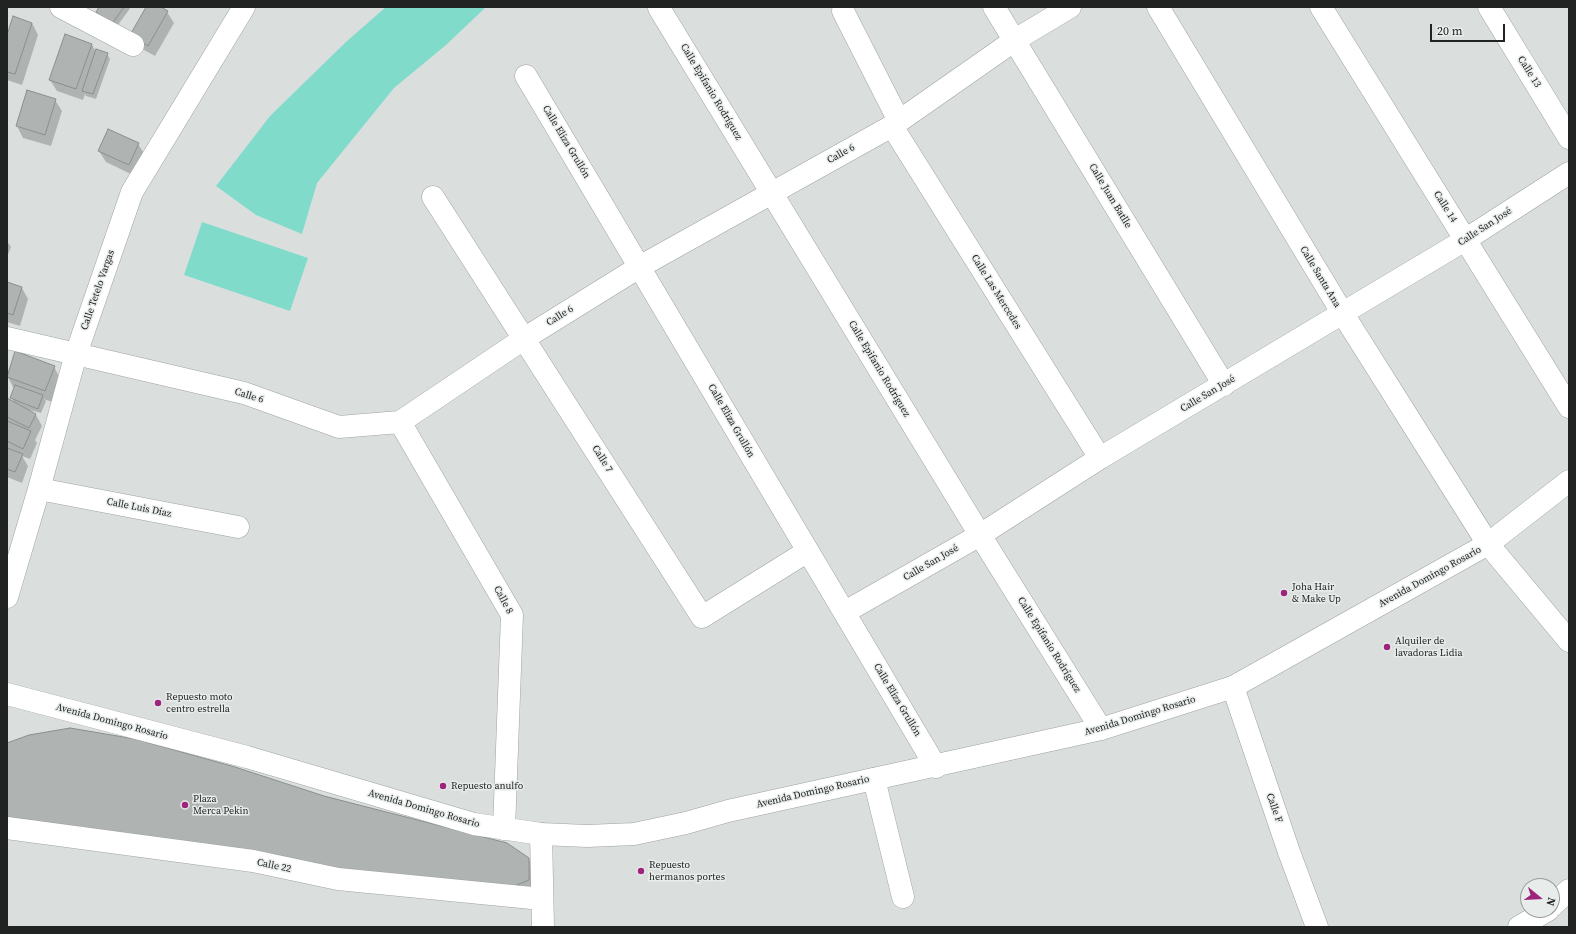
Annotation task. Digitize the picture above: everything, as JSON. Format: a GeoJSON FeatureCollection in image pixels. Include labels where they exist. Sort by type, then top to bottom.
{"type":"FeatureCollection","features":[{"type":"Feature","properties":{"kind":"street"},"geometry":{"type":"LineString","coordinates":[[61,7],[133,45]]}},
{"type":"Feature","properties":{"kind":"street","name":"Calle Tetelo Vargas"},"geometry":{"type":"LineString","coordinates":[[7,597],[39,489],[76,354],[132,192],[244,7]]}},
{"type":"Feature","properties":{"kind":"street","name":"Calle Juan Batlle"},"geometry":{"type":"LineString","coordinates":[[994,7],[1224,385]]}},
{"type":"Feature","properties":{"kind":"street","name":"Calle 6"},"geometry":{"type":"LineString","coordinates":[[7,338],[244,393],[339,427],[400,422],[525,338],[641,266],[896,123],[1015,40],[1070,7]]}},
{"type":"Feature","properties":{"kind":"street","name":"Calle Santa Ana"},"geometry":{"type":"LineString","coordinates":[[1158,7],[1343,314],[1488,544],[1569,642]]}},
{"type":"Feature","properties":{"kind":"street","name":"Calle 14"},"geometry":{"type":"LineString","coordinates":[[1321,7],[1569,407]]}},
{"type":"Feature","properties":{"kind":"street","name":"Calle 13"},"geometry":{"type":"LineString","coordinates":[[1489,7],[1569,138]]}},
{"type":"Feature","properties":{"kind":"street","name":"Calle Epifanio Rodríguez"},"geometry":{"type":"LineString","coordinates":[[659,8],[980,535],[1101,730]]}},
{"type":"Feature","properties":{"kind":"street","name":"Calle Las Mercedes"},"geometry":{"type":"LineString","coordinates":[[843,11],[896,123],[1100,458]]}},
{"type":"Feature","properties":{"kind":"street","name":"Calle Eliza Grullón"},"geometry":{"type":"LineString","coordinates":[[526,76],[641,266],[936,766]]}},
{"type":"Feature","properties":{"kind":"street","name":"Calle San José"},"geometry":{"type":"LineString","coordinates":[[845,612],[980,535],[1100,458],[1465,240],[1569,173]]}},
{"type":"Feature","properties":{"kind":"street","name":"Calle 7"},"geometry":{"type":"LineString","coordinates":[[433,197],[525,338],[702,617],[808,551]]}},
{"type":"Feature","properties":{"kind":"street","name":"Calle 8"},"geometry":{"type":"LineString","coordinates":[[400,422],[512,615],[504,829]]}},
{"type":"Feature","properties":{"kind":"street","name":"Avenida Domingo Rosario"},"geometry":{"type":"LineString","coordinates":[[7,694],[247,757],[474,824],[541,834],[587,836],[634,834],[874,779],[1101,730],[1233,687],[1488,544],[1569,481]]}},
{"type":"Feature","properties":{"kind":"street","name":"Calle Luis Díaz"},"geometry":{"type":"LineString","coordinates":[[39,489],[238,527]]}},
{"type":"Feature","properties":{"kind":"street","name":"Calle F"},"geometry":{"type":"LineString","coordinates":[[1233,687],[1289,852],[1317,927]]}},
{"type":"Feature","properties":{"kind":"street"},"geometry":{"type":"LineString","coordinates":[[874,779],[903,897]]}},
{"type":"Feature","properties":{"kind":"street","name":"Calle 22"},"geometry":{"type":"LineString","coordinates":[[7,828],[253,861],[338,879],[542,899]]}},
{"type":"Feature","properties":{"kind":"street"},"geometry":{"type":"LineString","coordinates":[[541,834],[543,927]]}},
{"type":"Feature","properties":{"kind":"street"},"geometry":{"type":"LineString","coordinates":[[1560,898],[1569,890]]}},
{"type":"Feature","properties":{"kind":"street"},"geometry":{"type":"LineString","coordinates":[[1518,927],[1534,918]]}},
{"type":"Feature","properties":{"kind":"green space"},"geometry":{"type":"Polygon","coordinates":[[[386,7],[486,7],[446,45],[394,88],[317,183],[302,234],[256,215],[216,186],[270,116],[347,41],[386,7]]]}},
{"type":"Feature","properties":{"kind":"green space"},"geometry":{"type":"Polygon","coordinates":[[[202,222],[308,258],[290,311],[184,275],[202,222]]]}},
{"type":"Feature","properties":{"kind":"building"},"geometry":{"type":"Polygon","coordinates":[[[99,7],[124,7],[112,24],[96,12],[99,7]]]}},
{"type":"Feature","properties":{"kind":"building"},"geometry":{"type":"Polygon","coordinates":[[[146,7],[161,7],[168,11],[148,46],[130,35],[146,7]]]}},
{"type":"Feature","properties":{"kind":"building"},"geometry":{"type":"Polygon","coordinates":[[[13,16],[32,23],[15,74],[7,72],[7,35],[13,16]]]}},
{"type":"Feature","properties":{"kind":"building"},"geometry":{"type":"Polygon","coordinates":[[[65,34],[92,44],[76,89],[49,80],[65,34]]]}},
{"type":"Feature","properties":{"kind":"building"},"geometry":{"type":"Polygon","coordinates":[[[96,49],[108,53],[93,94],[82,91],[96,49]]]}},
{"type":"Feature","properties":{"kind":"building"},"geometry":{"type":"Polygon","coordinates":[[[27,90],[56,99],[45,135],[16,126],[27,90]]]}},
{"type":"Feature","properties":{"kind":"building"},"geometry":{"type":"Polygon","coordinates":[[[108,129],[139,143],[129,165],[98,151],[108,129]]]}},
{"type":"Feature","properties":{"kind":"building"},"geometry":{"type":"Polygon","coordinates":[[[7,282],[22,287],[13,315],[7,313],[7,282]]]}},
{"type":"Feature","properties":{"kind":"building"},"geometry":{"type":"Polygon","coordinates":[[[15,351],[55,366],[45,391],[7,377],[15,351]]]}},
{"type":"Feature","properties":{"kind":"building"},"geometry":{"type":"Polygon","coordinates":[[[15,385],[43,395],[38,409],[10,398],[15,385]]]}},
{"type":"Feature","properties":{"kind":"building"},"geometry":{"type":"Polygon","coordinates":[[[7,398],[36,414],[29,428],[7,417],[7,398]]]}},
{"type":"Feature","properties":{"kind":"building"},"geometry":{"type":"Polygon","coordinates":[[[7,421],[31,431],[23,449],[7,441],[7,421]]]}},
{"type":"Feature","properties":{"kind":"building"},"geometry":{"type":"Polygon","coordinates":[[[7,448],[23,454],[15,472],[7,469],[7,448]]]}},
{"type":"Feature","properties":{"kind":"building","name":"Plaza Merca Pekin"},"geometry":{"type":"Polygon","coordinates":[[[70,728],[135,739],[235,767],[324,796],[507,843],[529,858],[529,880],[514,886],[376,875],[7,817],[7,743],[29,735],[70,728]]]}},
{"type":"Feature","properties":{"kind":"place","name":"Joha Hair & Make Up"},"geometry":{"type":"Point","coordinates":[1284,593]}},
{"type":"Feature","properties":{"kind":"place","name":"Alquiler de lavadoras Lidia"},"geometry":{"type":"Point","coordinates":[1387,647]}},
{"type":"Feature","properties":{"kind":"place","name":"Repuesto moto centro estrella"},"geometry":{"type":"Point","coordinates":[158,703]}},
{"type":"Feature","properties":{"kind":"place","name":"Repuesto anulfo"},"geometry":{"type":"Point","coordinates":[443,786]}},
{"type":"Feature","properties":{"kind":"place","name":"Plaza Merca Pekin"},"geometry":{"type":"Point","coordinates":[185,805]}},
{"type":"Feature","properties":{"kind":"place","name":"Repuesto hermanos portes"},"geometry":{"type":"Point","coordinates":[641,871]}}]}
